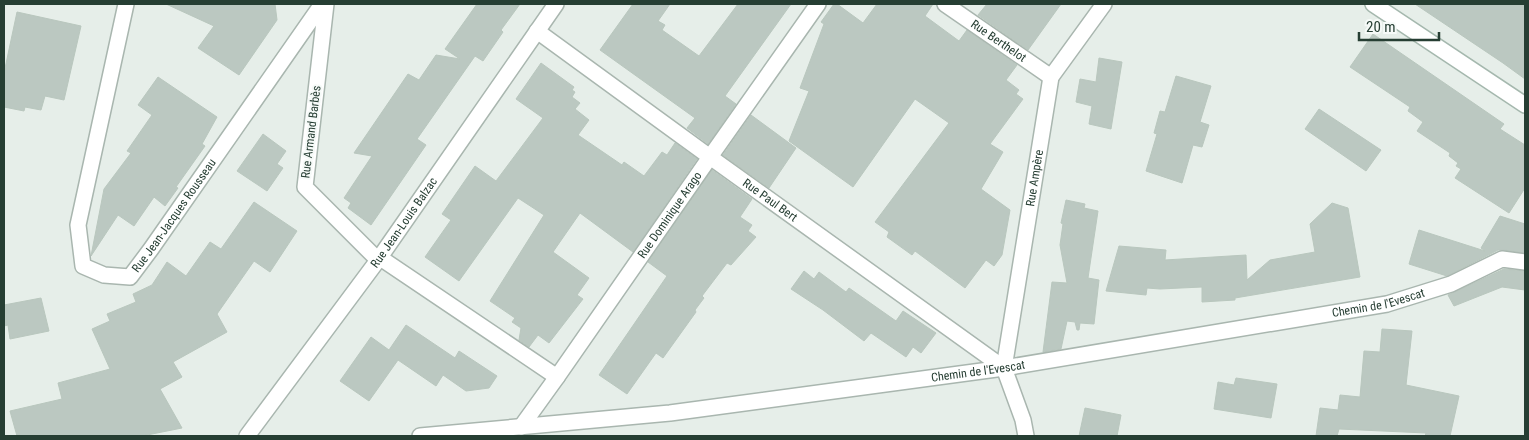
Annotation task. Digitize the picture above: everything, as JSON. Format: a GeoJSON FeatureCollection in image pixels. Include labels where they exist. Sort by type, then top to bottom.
{"type":"FeatureCollection","features":[{"type":"Feature","properties":{"kind":"street","name":"Rue Jean-Jacques Rousseau"},"geometry":{"type":"LineString","coordinates":[[126,4],[78,225],[83,266],[104,275],[130,277],[317,7]]}},
{"type":"Feature","properties":{"kind":"street","name":"Rue Jean-Louis Balzac"},"geometry":{"type":"LineString","coordinates":[[247,436],[378,259],[556,4]]}},
{"type":"Feature","properties":{"kind":"street","name":"Rue Dominique Arago"},"geometry":{"type":"LineString","coordinates":[[521,427],[818,4]]}},
{"type":"Feature","properties":{"kind":"street","name":"Rue Berthelot"},"geometry":{"type":"LineString","coordinates":[[945,4],[1051,77]]}},
{"type":"Feature","properties":{"kind":"street","name":"Rue Ampère"},"geometry":{"type":"LineString","coordinates":[[1004,368],[1051,77],[1104,4]]}},
{"type":"Feature","properties":{"kind":"street"},"geometry":{"type":"LineString","coordinates":[[1373,4],[1525,105]]}},
{"type":"Feature","properties":{"kind":"street","name":"Rue Armand Barbès"},"geometry":{"type":"LineString","coordinates":[[317,7],[305,187],[378,259],[557,377]]}},
{"type":"Feature","properties":{"kind":"street","name":"Rue Paul Bert"},"geometry":{"type":"LineString","coordinates":[[537,31],[1004,368]]}},
{"type":"Feature","properties":{"kind":"street","name":"Chemin de l'Evescat"},"geometry":{"type":"LineString","coordinates":[[420,436],[670,413],[1004,368],[1387,304],[1451,284],[1502,259],[1525,262]]}},
{"type":"Feature","properties":{"kind":"street"},"geometry":{"type":"LineString","coordinates":[[1004,368],[1023,420],[1026,436]]}},
{"type":"Feature","properties":{"kind":"building"},"geometry":{"type":"Polygon","coordinates":[[[166,4],[275,4],[277,20],[239,75],[198,48],[214,26],[166,4]]]}},
{"type":"Feature","properties":{"kind":"building"},"geometry":{"type":"Polygon","coordinates":[[[477,4],[520,4],[501,30],[503,32],[483,61],[475,56],[417,139],[426,145],[371,225],[348,208],[351,203],[344,198],[372,156],[354,153],[408,74],[419,80],[436,55],[460,59],[445,49],[477,4]]]}},
{"type":"Feature","properties":{"kind":"building"},"geometry":{"type":"Polygon","coordinates":[[[633,4],[670,4],[658,21],[665,25],[662,30],[699,56],[738,4],[791,4],[725,96],[736,104],[708,144],[687,128],[695,118],[600,50],[633,4]]]}},
{"type":"Feature","properties":{"kind":"building"},"geometry":{"type":"Polygon","coordinates":[[[834,4],[837,4],[863,23],[877,4],[933,4],[925,16],[959,41],[967,30],[1017,65],[1006,80],[1019,90],[1016,94],[1023,99],[990,144],[1003,152],[981,189],[1010,210],[1002,255],[994,266],[986,260],[965,288],[915,251],[912,255],[887,237],[889,232],[875,222],[949,123],[915,99],[853,187],[789,141],[809,91],[800,88],[824,24],[821,22],[834,4]]]}},
{"type":"Feature","properties":{"kind":"building"},"geometry":{"type":"Polygon","coordinates":[[[987,4],[1061,4],[1028,50],[978,15],[987,4]]]}},
{"type":"Feature","properties":{"kind":"building"},"geometry":{"type":"Polygon","coordinates":[[[1415,4],[1525,4],[1525,79],[1503,63],[1415,4]]]}},
{"type":"Feature","properties":{"kind":"building"},"geometry":{"type":"Polygon","coordinates":[[[17,12],[81,26],[64,100],[45,96],[41,110],[25,107],[24,111],[4,107],[4,73],[17,12]]]}},
{"type":"Feature","properties":{"kind":"building"},"geometry":{"type":"Polygon","coordinates":[[[1373,34],[1504,124],[1500,129],[1525,145],[1525,188],[1509,213],[1455,178],[1461,169],[1456,166],[1458,163],[1449,156],[1450,153],[1417,131],[1423,122],[1408,111],[1410,107],[1350,67],[1373,34]]]}},
{"type":"Feature","properties":{"kind":"building"},"geometry":{"type":"Polygon","coordinates":[[[1099,58],[1122,62],[1111,129],[1089,124],[1092,106],[1076,102],[1080,79],[1096,82],[1099,58]]]}},
{"type":"Feature","properties":{"kind":"building"},"geometry":{"type":"Polygon","coordinates":[[[541,63],[574,87],[572,90],[575,92],[572,97],[580,103],[575,109],[589,120],[578,135],[622,165],[624,162],[644,176],[662,152],[667,155],[675,143],[697,159],[633,252],[580,213],[553,252],[589,278],[577,295],[583,299],[549,343],[538,335],[529,347],[519,340],[521,328],[512,322],[515,318],[490,301],[544,215],[518,198],[459,281],[425,257],[451,220],[442,214],[475,166],[496,181],[543,118],[516,99],[541,63]]]}},
{"type":"Feature","properties":{"kind":"building"},"geometry":{"type":"Polygon","coordinates":[[[1176,76],[1211,86],[1200,122],[1209,125],[1202,147],[1193,145],[1182,183],[1146,171],[1157,134],[1154,133],[1160,111],[1165,112],[1176,76]]]}},
{"type":"Feature","properties":{"kind":"building"},"geometry":{"type":"Polygon","coordinates":[[[158,77],[217,117],[202,144],[205,146],[165,206],[154,197],[134,226],[118,215],[91,256],[104,189],[131,153],[127,151],[152,115],[138,105],[158,77]]]}},
{"type":"Feature","properties":{"kind":"building"},"geometry":{"type":"Polygon","coordinates":[[[1319,109],[1381,150],[1366,171],[1305,129],[1319,109]]]}},
{"type":"Feature","properties":{"kind":"building"},"geometry":{"type":"Polygon","coordinates":[[[751,115],[796,148],[769,188],[723,155],[751,115]]]}},
{"type":"Feature","properties":{"kind":"building"},"geometry":{"type":"Polygon","coordinates":[[[263,134],[286,151],[277,164],[283,168],[267,191],[237,171],[263,134]]]}},
{"type":"Feature","properties":{"kind":"building"},"geometry":{"type":"Polygon","coordinates":[[[712,170],[752,199],[740,217],[752,225],[748,231],[756,237],[731,265],[727,263],[702,296],[704,298],[695,310],[696,312],[663,358],[656,353],[627,394],[599,375],[667,276],[648,262],[712,170]]]}},
{"type":"Feature","properties":{"kind":"building"},"geometry":{"type":"Polygon","coordinates":[[[1066,200],[1085,204],[1084,208],[1098,211],[1088,278],[1099,280],[1094,324],[1080,323],[1079,330],[1077,330],[1075,322],[1067,321],[1061,349],[1043,352],[1052,282],[1067,283],[1060,245],[1063,224],[1061,223],[1066,200]]]}},
{"type":"Feature","properties":{"kind":"building"},"geometry":{"type":"Polygon","coordinates":[[[254,202],[297,231],[270,272],[254,261],[217,314],[227,332],[173,362],[182,377],[160,389],[182,428],[142,436],[17,436],[10,411],[62,399],[58,383],[110,369],[92,329],[110,321],[107,314],[136,302],[133,294],[152,285],[167,262],[186,276],[210,242],[221,249],[254,202]]]}},
{"type":"Feature","properties":{"kind":"building"},"geometry":{"type":"Polygon","coordinates":[[[1332,203],[1348,208],[1360,277],[1235,298],[1235,300],[1202,302],[1202,287],[1147,288],[1146,295],[1106,291],[1119,246],[1166,250],[1165,260],[1246,255],[1247,280],[1270,260],[1315,252],[1310,224],[1332,203]]]}},
{"type":"Feature","properties":{"kind":"building"},"geometry":{"type":"Polygon","coordinates":[[[1500,216],[1525,224],[1525,253],[1498,250],[1447,276],[1409,264],[1419,230],[1485,251],[1481,248],[1500,216]]]}},
{"type":"Feature","properties":{"kind":"building"},"geometry":{"type":"Polygon","coordinates":[[[1504,269],[1525,271],[1525,290],[1502,287],[1454,306],[1448,295],[1504,269]]]}},
{"type":"Feature","properties":{"kind":"building"},"geometry":{"type":"Polygon","coordinates":[[[804,271],[814,279],[819,272],[846,292],[849,288],[896,321],[903,311],[936,333],[921,353],[913,347],[906,357],[871,333],[864,341],[791,289],[804,271]]]}},
{"type":"Feature","properties":{"kind":"building"},"geometry":{"type":"Polygon","coordinates":[[[41,298],[49,331],[10,339],[8,325],[4,326],[4,305],[41,298]]]}},
{"type":"Feature","properties":{"kind":"building"},"geometry":{"type":"Polygon","coordinates":[[[406,325],[455,358],[459,351],[497,376],[489,388],[466,391],[443,375],[436,386],[398,360],[369,401],[340,381],[371,337],[389,350],[406,325]]]}},
{"type":"Feature","properties":{"kind":"building"},"geometry":{"type":"Polygon","coordinates":[[[1382,329],[1412,331],[1406,385],[1459,396],[1450,436],[1425,436],[1426,433],[1339,429],[1337,436],[1316,436],[1320,408],[1338,410],[1340,395],[1360,397],[1364,351],[1380,352],[1382,329]]]}},
{"type":"Feature","properties":{"kind":"building"},"geometry":{"type":"Polygon","coordinates":[[[1236,378],[1277,384],[1271,418],[1214,409],[1218,382],[1234,385],[1236,378]]]}},
{"type":"Feature","properties":{"kind":"building"},"geometry":{"type":"Polygon","coordinates":[[[1085,408],[1121,415],[1117,436],[1079,436],[1085,408]]]}}]}
